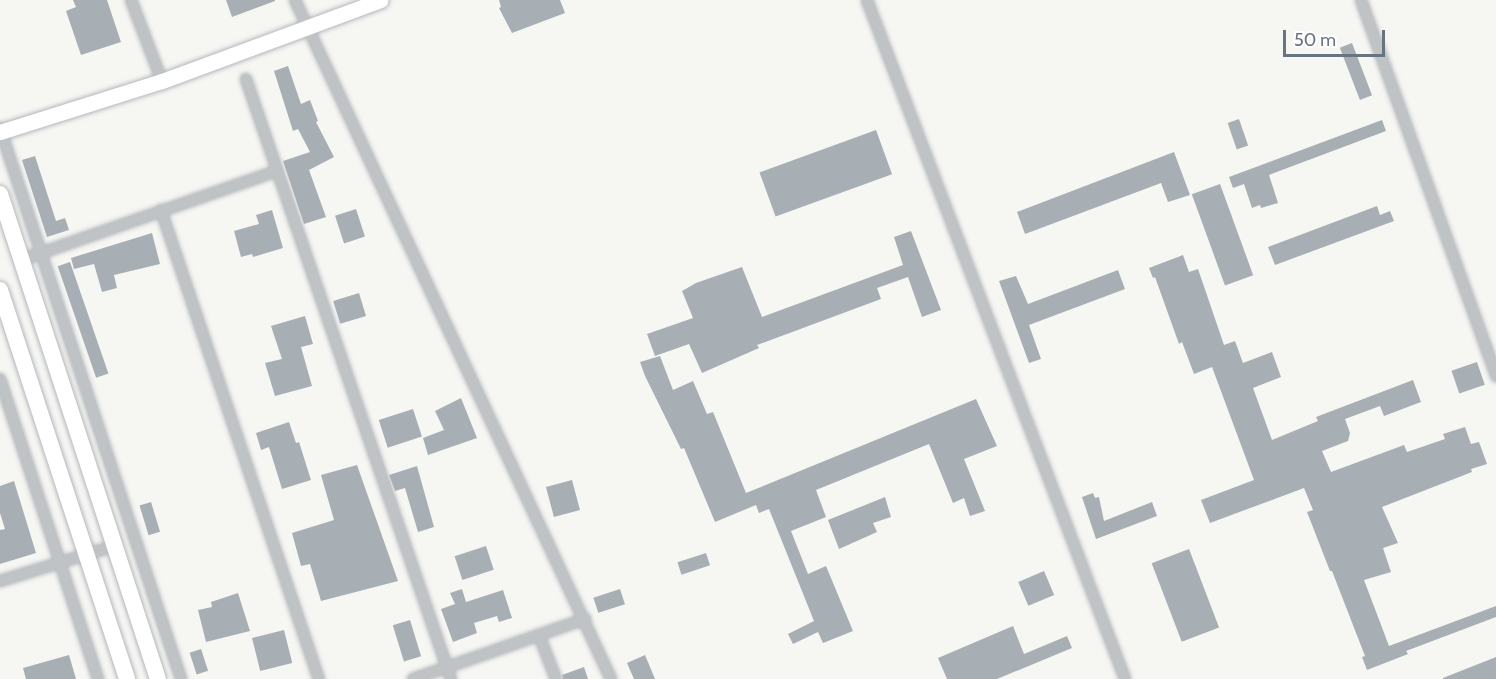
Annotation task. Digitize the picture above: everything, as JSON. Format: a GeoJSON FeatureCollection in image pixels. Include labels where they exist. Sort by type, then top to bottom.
{"type":"FeatureCollection","features":[{"type":"Feature","properties":{"kind":"main road"},"geometry":{"type":"LineString","coordinates":[[0,195],[158,679]]}},
{"type":"Feature","properties":{"kind":"main road"},"geometry":{"type":"LineString","coordinates":[[0,290],[127,679]]}},
{"type":"Feature","properties":{"kind":"street"},"geometry":{"type":"LineString","coordinates":[[131,0],[162,81]]}},
{"type":"Feature","properties":{"kind":"street"},"geometry":{"type":"LineString","coordinates":[[295,0],[310,27],[612,679]]}},
{"type":"Feature","properties":{"kind":"street"},"geometry":{"type":"LineString","coordinates":[[182,679],[0,131],[162,81],[381,0]]}},
{"type":"Feature","properties":{"kind":"street"},"geometry":{"type":"LineString","coordinates":[[867,0],[1125,679]]}},
{"type":"Feature","properties":{"kind":"street"},"geometry":{"type":"LineString","coordinates":[[1361,0],[1496,376]]}},
{"type":"Feature","properties":{"kind":"street"},"geometry":{"type":"LineString","coordinates":[[246,79],[451,679]]}},
{"type":"Feature","properties":{"kind":"street"},"geometry":{"type":"LineString","coordinates":[[21,260],[277,171]]}},
{"type":"Feature","properties":{"kind":"street"},"geometry":{"type":"LineString","coordinates":[[160,210],[319,679]]}},
{"type":"Feature","properties":{"kind":"street"},"geometry":{"type":"LineString","coordinates":[[0,379],[98,679]]}},
{"type":"Feature","properties":{"kind":"street"},"geometry":{"type":"LineString","coordinates":[[0,581],[114,546]]}},
{"type":"Feature","properties":{"kind":"street"},"geometry":{"type":"LineString","coordinates":[[413,679],[585,619]]}},
{"type":"Feature","properties":{"kind":"street"},"geometry":{"type":"LineString","coordinates":[[540,635],[556,679]]}},
{"type":"Feature","properties":{"kind":"building"},"geometry":{"type":"Polygon","coordinates":[[[73,0],[107,0],[121,42],[81,55],[66,11],[76,7],[73,0]]]}},
{"type":"Feature","properties":{"kind":"building"},"geometry":{"type":"Polygon","coordinates":[[[226,0],[275,0],[275,1],[232,17],[226,0]]]}},
{"type":"Feature","properties":{"kind":"building"},"geometry":{"type":"Polygon","coordinates":[[[499,0],[560,0],[565,13],[512,33],[499,8],[501,7],[499,0]]]}},
{"type":"Feature","properties":{"kind":"building"},"geometry":{"type":"Polygon","coordinates":[[[1352,43],[1372,95],[1360,100],[1340,48],[1352,43]]]}},
{"type":"Feature","properties":{"kind":"building"},"geometry":{"type":"Polygon","coordinates":[[[288,66],[301,104],[310,100],[318,121],[316,122],[334,157],[309,170],[326,217],[304,224],[283,161],[310,152],[298,129],[293,131],[274,71],[288,66]]]}},
{"type":"Feature","properties":{"kind":"building"},"geometry":{"type":"Polygon","coordinates":[[[1239,119],[1248,145],[1237,149],[1228,123],[1239,119]]]}},
{"type":"Feature","properties":{"kind":"building"},"geometry":{"type":"Polygon","coordinates":[[[1382,120],[1386,131],[1269,175],[1278,203],[1252,208],[1244,184],[1233,188],[1229,177],[1382,120]]]}},
{"type":"Feature","properties":{"kind":"building"},"geometry":{"type":"Polygon","coordinates":[[[876,130],[892,174],[776,217],[759,172],[876,130]]]}},
{"type":"Feature","properties":{"kind":"building"},"geometry":{"type":"Polygon","coordinates":[[[1174,152],[1190,195],[1168,202],[1161,183],[1025,234],[1017,212],[1174,152]]]}},
{"type":"Feature","properties":{"kind":"building"},"geometry":{"type":"Polygon","coordinates":[[[35,156],[56,221],[65,218],[69,230],[47,237],[22,160],[35,156]]]}},
{"type":"Feature","properties":{"kind":"building"},"geometry":{"type":"Polygon","coordinates":[[[1220,184],[1253,275],[1225,285],[1192,194],[1220,184]]]}},
{"type":"Feature","properties":{"kind":"building"},"geometry":{"type":"Polygon","coordinates":[[[1377,206],[1380,215],[1390,211],[1394,221],[1275,265],[1268,247],[1377,206]]]}},
{"type":"Feature","properties":{"kind":"building"},"geometry":{"type":"Polygon","coordinates":[[[356,209],[365,237],[344,243],[335,216],[356,209]]]}},
{"type":"Feature","properties":{"kind":"building"},"geometry":{"type":"Polygon","coordinates":[[[272,210],[283,248],[253,257],[252,254],[241,257],[234,231],[259,224],[256,215],[272,210]]]}},
{"type":"Feature","properties":{"kind":"building"},"geometry":{"type":"Polygon","coordinates":[[[911,231],[941,310],[922,317],[908,277],[877,288],[881,299],[757,345],[759,348],[702,373],[689,344],[655,356],[647,334],[693,318],[682,291],[696,283],[742,267],[762,317],[903,265],[894,237],[911,231]]]}},
{"type":"Feature","properties":{"kind":"building"},"geometry":{"type":"Polygon","coordinates":[[[152,233],[160,264],[114,275],[117,288],[102,292],[94,264],[74,269],[71,258],[152,233]]]}},
{"type":"Feature","properties":{"kind":"building"},"geometry":{"type":"Polygon","coordinates":[[[1183,255],[1189,272],[1198,269],[1224,345],[1235,341],[1243,363],[1272,352],[1281,377],[1253,388],[1272,440],[1318,421],[1316,417],[1413,380],[1421,402],[1384,416],[1380,406],[1345,419],[1350,433],[1348,441],[1322,451],[1331,472],[1404,445],[1407,452],[1445,439],[1443,434],[1465,427],[1471,444],[1479,442],[1487,464],[1382,507],[1398,543],[1383,548],[1391,572],[1364,580],[1389,646],[1496,606],[1496,617],[1406,651],[1408,654],[1367,670],[1362,657],[1365,656],[1307,512],[1313,510],[1304,488],[1210,523],[1201,500],[1254,480],[1212,367],[1194,374],[1182,342],[1179,344],[1155,277],[1153,278],[1149,268],[1183,255]]]}},
{"type":"Feature","properties":{"kind":"building"},"geometry":{"type":"Polygon","coordinates":[[[70,262],[108,374],[96,378],[58,266],[70,262]]]}},
{"type":"Feature","properties":{"kind":"building"},"geometry":{"type":"Polygon","coordinates":[[[1118,270],[1125,289],[1029,325],[1041,359],[1029,363],[999,281],[1016,276],[1028,304],[1118,270]]]}},
{"type":"Feature","properties":{"kind":"building"},"geometry":{"type":"Polygon","coordinates":[[[359,293],[366,316],[340,324],[333,301],[359,293]]]}},
{"type":"Feature","properties":{"kind":"building"},"geometry":{"type":"Polygon","coordinates":[[[305,316],[313,344],[301,347],[312,386],[275,396],[265,363],[282,359],[271,326],[305,316]]]}},
{"type":"Feature","properties":{"kind":"building"},"geometry":{"type":"Polygon","coordinates":[[[660,356],[673,390],[693,381],[707,414],[713,412],[746,493],[976,399],[997,446],[964,459],[985,511],[970,516],[964,498],[953,503],[929,444],[816,490],[826,517],[791,531],[808,574],[826,566],[853,631],[823,643],[818,632],[793,644],[788,634],[814,621],[769,509],[759,513],[756,505],[715,522],[684,448],[681,449],[640,362],[660,356]]]}},
{"type":"Feature","properties":{"kind":"building"},"geometry":{"type":"Polygon","coordinates":[[[1477,362],[1485,385],[1459,393],[1451,371],[1477,362]]]}},
{"type":"Feature","properties":{"kind":"building"},"geometry":{"type":"Polygon","coordinates":[[[461,398],[477,438],[428,455],[423,438],[444,430],[435,411],[461,398]]]}},
{"type":"Feature","properties":{"kind":"building"},"geometry":{"type":"Polygon","coordinates":[[[413,409],[422,437],[388,448],[379,420],[413,409]]]}},
{"type":"Feature","properties":{"kind":"building"},"geometry":{"type":"Polygon","coordinates":[[[289,422],[296,443],[299,442],[311,480],[282,489],[269,447],[261,450],[256,433],[289,422]]]}},
{"type":"Feature","properties":{"kind":"building"},"geometry":{"type":"Polygon","coordinates":[[[357,465],[398,581],[321,601],[310,564],[301,566],[292,533],[334,520],[321,475],[357,465]]]}},
{"type":"Feature","properties":{"kind":"building"},"geometry":{"type":"Polygon","coordinates":[[[417,466],[434,527],[418,532],[405,488],[395,491],[389,475],[417,466]]]}},
{"type":"Feature","properties":{"kind":"building"},"geometry":{"type":"Polygon","coordinates":[[[572,480],[580,510],[554,517],[546,487],[572,480]]]}},
{"type":"Feature","properties":{"kind":"building"},"geometry":{"type":"Polygon","coordinates":[[[14,481],[36,553],[0,564],[0,530],[5,529],[0,513],[0,486],[14,481]]]}},
{"type":"Feature","properties":{"kind":"building"},"geometry":{"type":"Polygon","coordinates":[[[1093,493],[1095,498],[1099,497],[1104,521],[1152,502],[1157,516],[1096,539],[1082,497],[1093,493]]]}},
{"type":"Feature","properties":{"kind":"building"},"geometry":{"type":"Polygon","coordinates":[[[885,497],[891,517],[873,523],[877,532],[839,549],[828,520],[885,497]]]}},
{"type":"Feature","properties":{"kind":"building"},"geometry":{"type":"Polygon","coordinates":[[[151,502],[160,532],[149,535],[140,506],[151,502]]]}},
{"type":"Feature","properties":{"kind":"building"},"geometry":{"type":"Polygon","coordinates":[[[486,546],[494,570],[462,580],[455,556],[486,546]]]}},
{"type":"Feature","properties":{"kind":"building"},"geometry":{"type":"Polygon","coordinates":[[[1189,549],[1219,627],[1182,642],[1152,563],[1189,549]]]}},
{"type":"Feature","properties":{"kind":"building"},"geometry":{"type":"Polygon","coordinates":[[[706,553],[710,565],[681,575],[677,562],[706,553]]]}},
{"type":"Feature","properties":{"kind":"building"},"geometry":{"type":"Polygon","coordinates":[[[1044,571],[1054,595],[1028,606],[1018,582],[1044,571]]]}},
{"type":"Feature","properties":{"kind":"building"},"geometry":{"type":"Polygon","coordinates":[[[462,589],[466,602],[503,590],[512,618],[499,622],[497,616],[474,623],[477,633],[453,642],[441,609],[455,604],[450,593],[462,589]]]}},
{"type":"Feature","properties":{"kind":"building"},"geometry":{"type":"Polygon","coordinates":[[[620,589],[625,604],[598,613],[593,598],[620,589]]]}},
{"type":"Feature","properties":{"kind":"building"},"geometry":{"type":"Polygon","coordinates":[[[238,593],[250,631],[206,642],[198,610],[212,607],[211,602],[238,593]]]}},
{"type":"Feature","properties":{"kind":"building"},"geometry":{"type":"Polygon","coordinates":[[[410,620],[421,656],[404,662],[393,625],[410,620]]]}},
{"type":"Feature","properties":{"kind":"building"},"geometry":{"type":"Polygon","coordinates":[[[1013,626],[1024,654],[1067,636],[1072,648],[997,679],[947,679],[938,658],[1013,626]]]}},
{"type":"Feature","properties":{"kind":"building"},"geometry":{"type":"Polygon","coordinates":[[[284,630],[292,663],[260,671],[252,638],[284,630]]]}},
{"type":"Feature","properties":{"kind":"building"},"geometry":{"type":"Polygon","coordinates":[[[201,649],[208,671],[197,675],[190,653],[201,649]]]}},
{"type":"Feature","properties":{"kind":"building"},"geometry":{"type":"Polygon","coordinates":[[[69,655],[76,679],[26,679],[23,668],[69,655]]]}},
{"type":"Feature","properties":{"kind":"building"},"geometry":{"type":"Polygon","coordinates":[[[645,655],[655,679],[634,679],[627,663],[645,655]]]}},
{"type":"Feature","properties":{"kind":"building"},"geometry":{"type":"Polygon","coordinates":[[[1496,657],[1496,679],[1443,679],[1443,678],[1496,657]]]}},
{"type":"Feature","properties":{"kind":"building"},"geometry":{"type":"Polygon","coordinates":[[[584,667],[588,679],[563,679],[562,675],[584,667]]]}}]}
